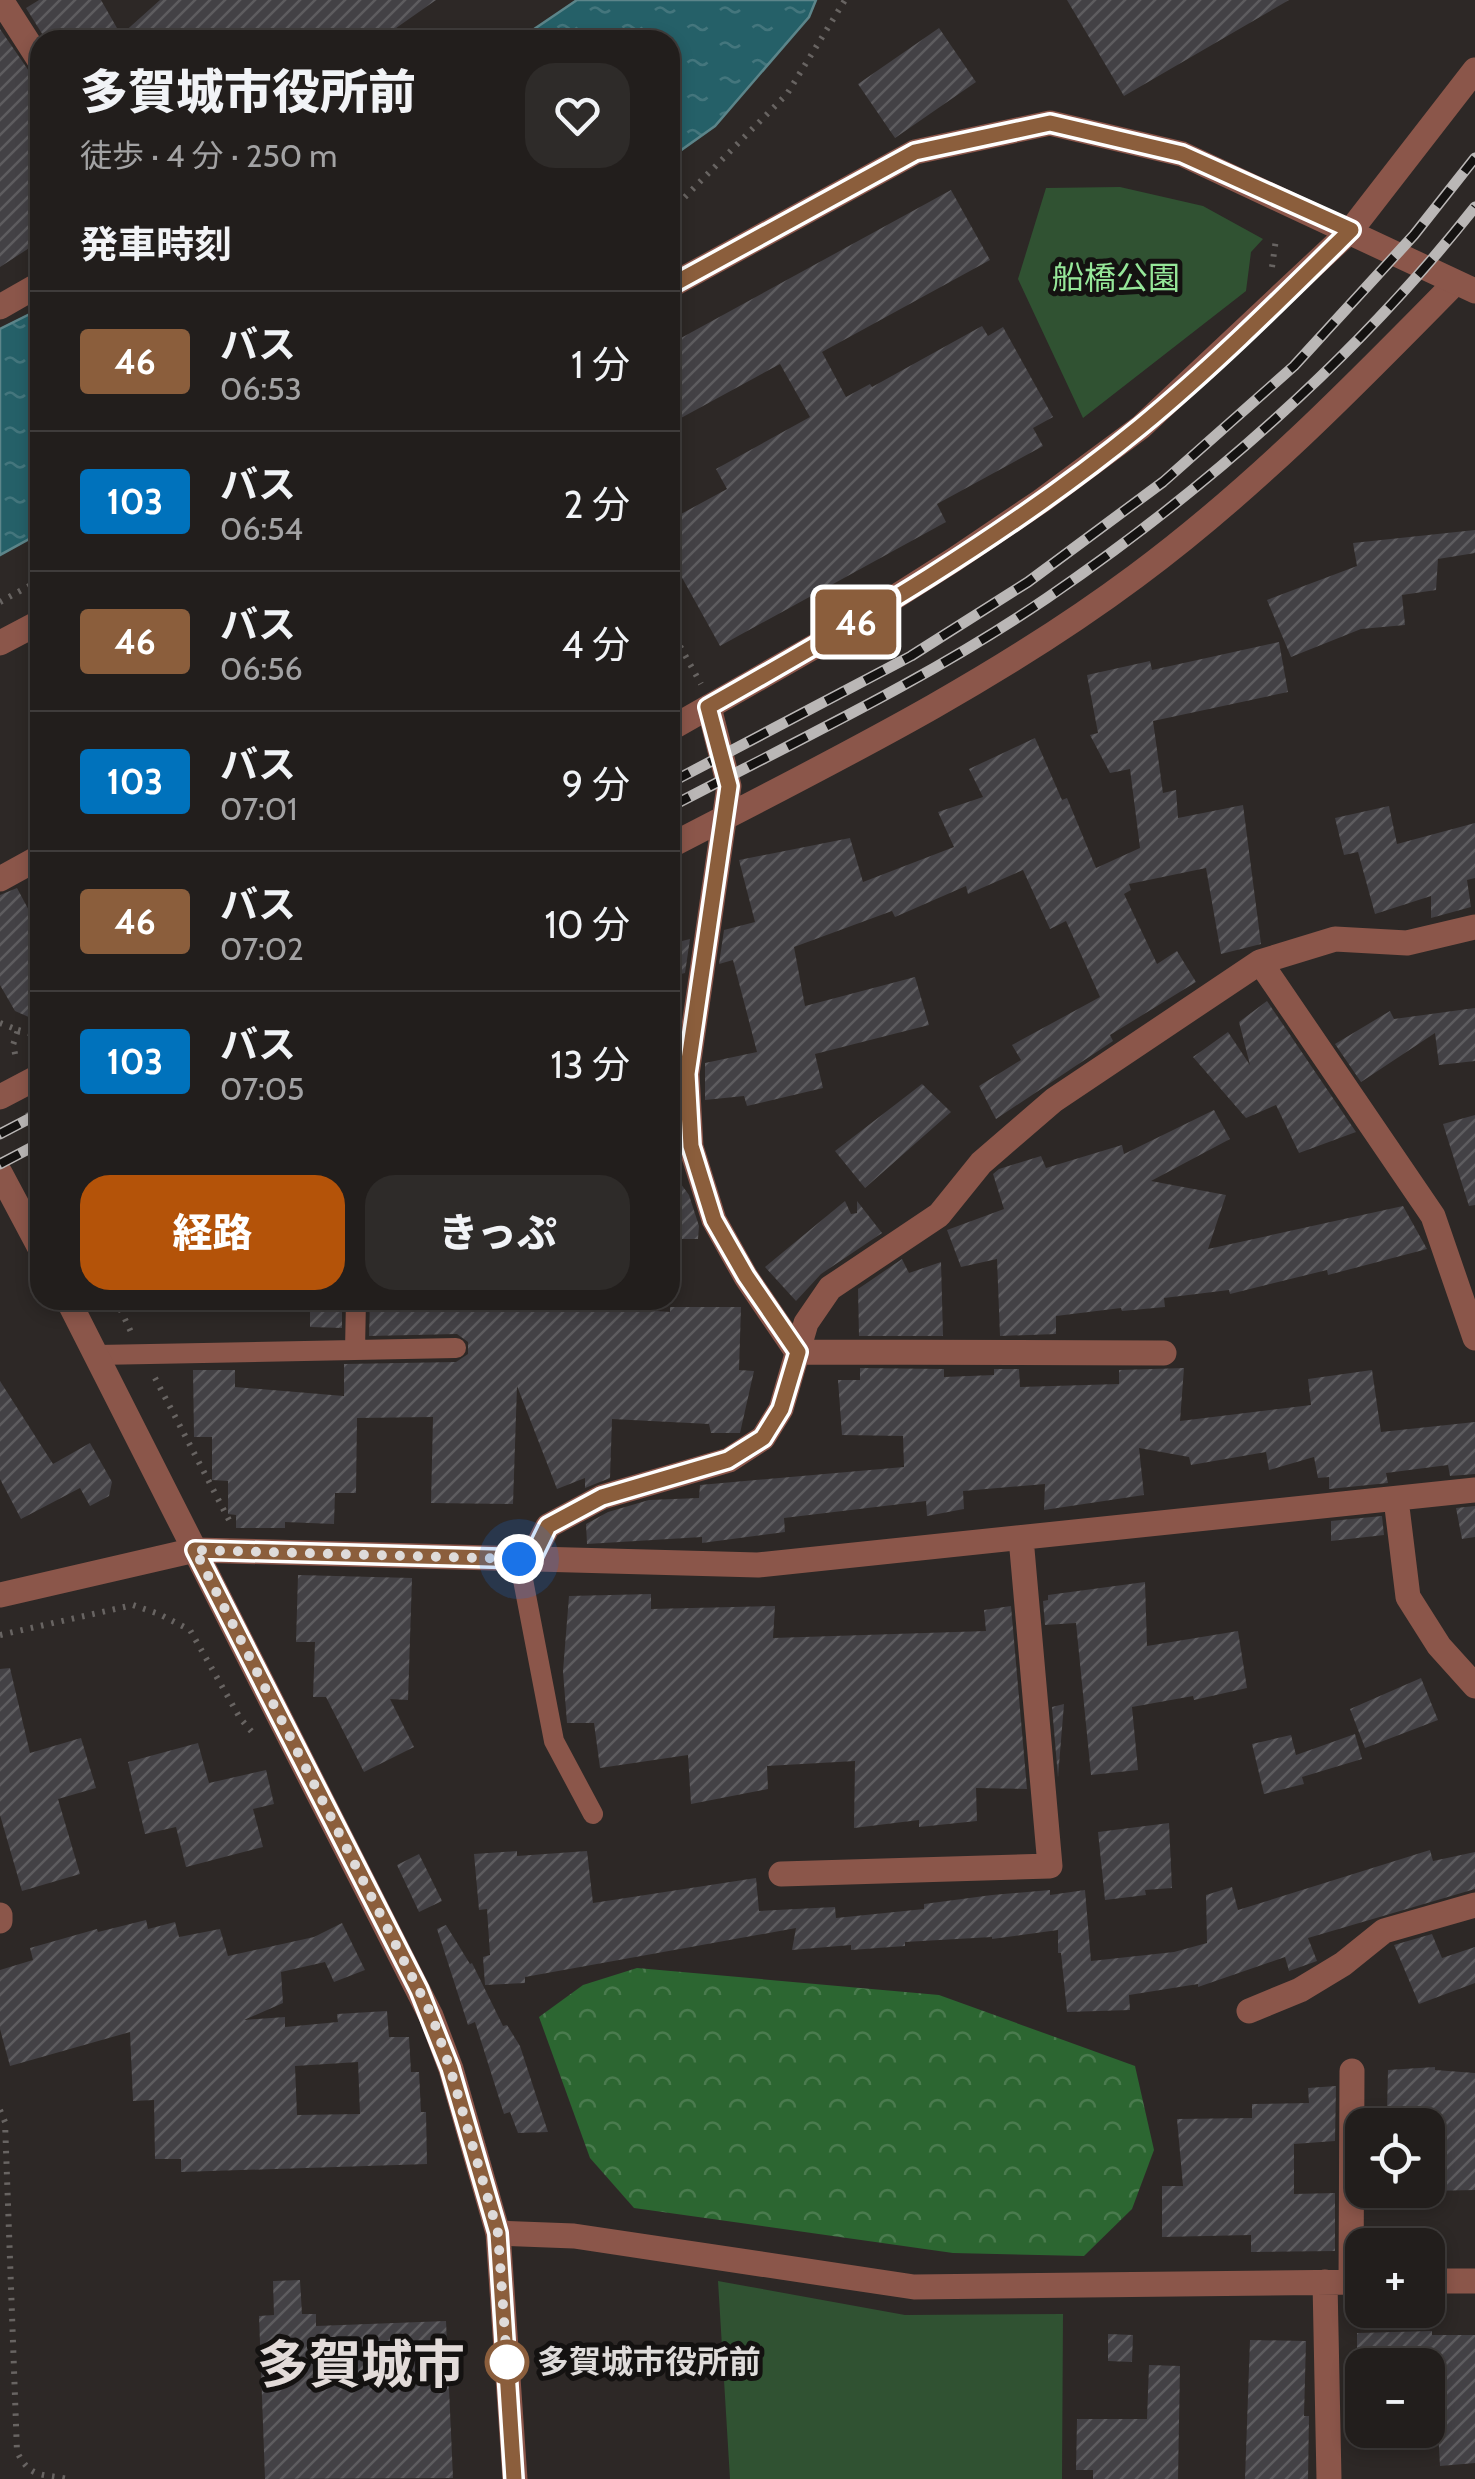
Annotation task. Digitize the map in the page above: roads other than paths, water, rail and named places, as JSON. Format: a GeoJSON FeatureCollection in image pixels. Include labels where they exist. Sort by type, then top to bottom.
{"type":"FeatureCollection","features":[{"type":"Feature","properties":{"kind":"street"},"geometry":{"type":"LineString","coordinates":[[1,0],[30,45]]}},
{"type":"Feature","properties":{"kind":"street"},"geometry":{"type":"LineString","coordinates":[[680,724],[840,632],[1056,490],[1140,426],[1292,289],[1351,230],[1475,70]]}},
{"type":"Feature","properties":{"kind":"street"},"geometry":{"type":"LineString","coordinates":[[680,281],[915,152],[1050,123],[1182,154],[1351,230],[1464,287],[1239,495],[1135,577],[996,671],[858,750],[680,841]]}},
{"type":"Feature","properties":{"kind":"street"},"geometry":{"type":"LineString","coordinates":[[0,308],[30,290]]}},
{"type":"Feature","properties":{"kind":"street"},"geometry":{"type":"LineString","coordinates":[[0,643],[30,627]]}},
{"type":"Feature","properties":{"kind":"street"},"geometry":{"type":"LineString","coordinates":[[708,707],[729,786],[687,1074],[691,1146],[714,1220],[746,1276],[798,1352]]}},
{"type":"Feature","properties":{"kind":"street"},"geometry":{"type":"LineString","coordinates":[[0,880],[30,863]]}},
{"type":"Feature","properties":{"kind":"street"},"geometry":{"type":"LineString","coordinates":[[525,1559],[548,1526],[602,1497],[728,1460],[763,1438],[781,1409],[806,1323],[830,1288],[939,1216],[981,1163],[1054,1100],[1260,962],[1336,939],[1406,942],[1475,926]]}},
{"type":"Feature","properties":{"kind":"street"},"geometry":{"type":"LineString","coordinates":[[1260,962],[1433,1216],[1475,1338]]}},
{"type":"Feature","properties":{"kind":"street"},"geometry":{"type":"LineString","coordinates":[[0,1097],[29,1071]]}},
{"type":"Feature","properties":{"kind":"street"},"geometry":{"type":"LineString","coordinates":[[0,1173],[30,1229]]}},
{"type":"Feature","properties":{"kind":"street"},"geometry":{"type":"LineString","coordinates":[[73,1310],[432,2016],[498,2233],[514,2479]]}},
{"type":"Feature","properties":{"kind":"street"},"geometry":{"type":"LineString","coordinates":[[798,1352],[1164,1354]]}},
{"type":"Feature","properties":{"kind":"street"},"geometry":{"type":"LineString","coordinates":[[0,1595],[195,1550],[758,1564],[1475,1490]]}},
{"type":"Feature","properties":{"kind":"street"},"geometry":{"type":"LineString","coordinates":[[1396,1499],[1408,1598],[1439,1646],[1475,1686]]}},
{"type":"Feature","properties":{"kind":"street"},"geometry":{"type":"LineString","coordinates":[[781,1874],[1050,1866],[1021,1538]]}},
{"type":"Feature","properties":{"kind":"street"},"geometry":{"type":"LineString","coordinates":[[1249,2010],[1300,1990],[1343,1964],[1384,1931],[1475,1906]]}},
{"type":"Feature","properties":{"kind":"street"},"geometry":{"type":"LineString","coordinates":[[1352,2071],[1356,2228]]}},
{"type":"Feature","properties":{"kind":"street"},"geometry":{"type":"LineString","coordinates":[[498,2233],[574,2236],[914,2287],[1345,2282]]}},
{"type":"Feature","properties":{"kind":"street"},"geometry":{"type":"LineString","coordinates":[[1445,2282],[1475,2281]]}},
{"type":"Feature","properties":{"kind":"street"},"geometry":{"type":"LineString","coordinates":[[1325,2282],[1329,2479]]}},
{"type":"Feature","properties":{"kind":"lane"},"geometry":{"type":"LineString","coordinates":[[355,1350],[356,1310]]}},
{"type":"Feature","properties":{"kind":"lane"},"geometry":{"type":"LineString","coordinates":[[97,1355],[456,1348]]}},
{"type":"Feature","properties":{"kind":"lane"},"geometry":{"type":"LineString","coordinates":[[525,1559],[554,1741],[593,1814]]}},
{"type":"Feature","properties":{"kind":"water"},"geometry":{"type":"Polygon","coordinates":[[[577,0],[816,0],[809,17],[715,126],[680,151],[680,30],[533,30],[577,0]]]}},
{"type":"Feature","properties":{"kind":"water"},"geometry":{"type":"Polygon","coordinates":[[[30,314],[30,538],[0,555],[0,329],[30,314]]]}},
{"type":"Feature","properties":{"kind":"railway"},"geometry":{"type":"LineString","coordinates":[[680,778],[911,656],[1028,582],[1163,482],[1294,366],[1414,235],[1475,158]]}},
{"type":"Feature","properties":{"kind":"railway"},"geometry":{"type":"LineString","coordinates":[[680,802],[956,656],[1047,598],[1164,513],[1329,369],[1429,263],[1475,207]]}},
{"type":"Feature","properties":{"kind":"railway"},"geometry":{"type":"LineString","coordinates":[[0,1134],[30,1118]]}},
{"type":"Feature","properties":{"kind":"railway"},"geometry":{"type":"LineString","coordinates":[[0,1164],[30,1148]]}},
{"type":"Feature","properties":{"kind":"place","name":"多賀城市役所前"},"geometry":{"type":"Point","coordinates":[507,2362]}},
{"type":"Feature","properties":{"kind":"district","name":"多賀城市"},"geometry":{"type":"Point","coordinates":[361,2365]}},
{"type":"Feature","properties":{"kind":"park label","name":"船橋公園"},"geometry":{"type":"Point","coordinates":[1116,278]}}]}
